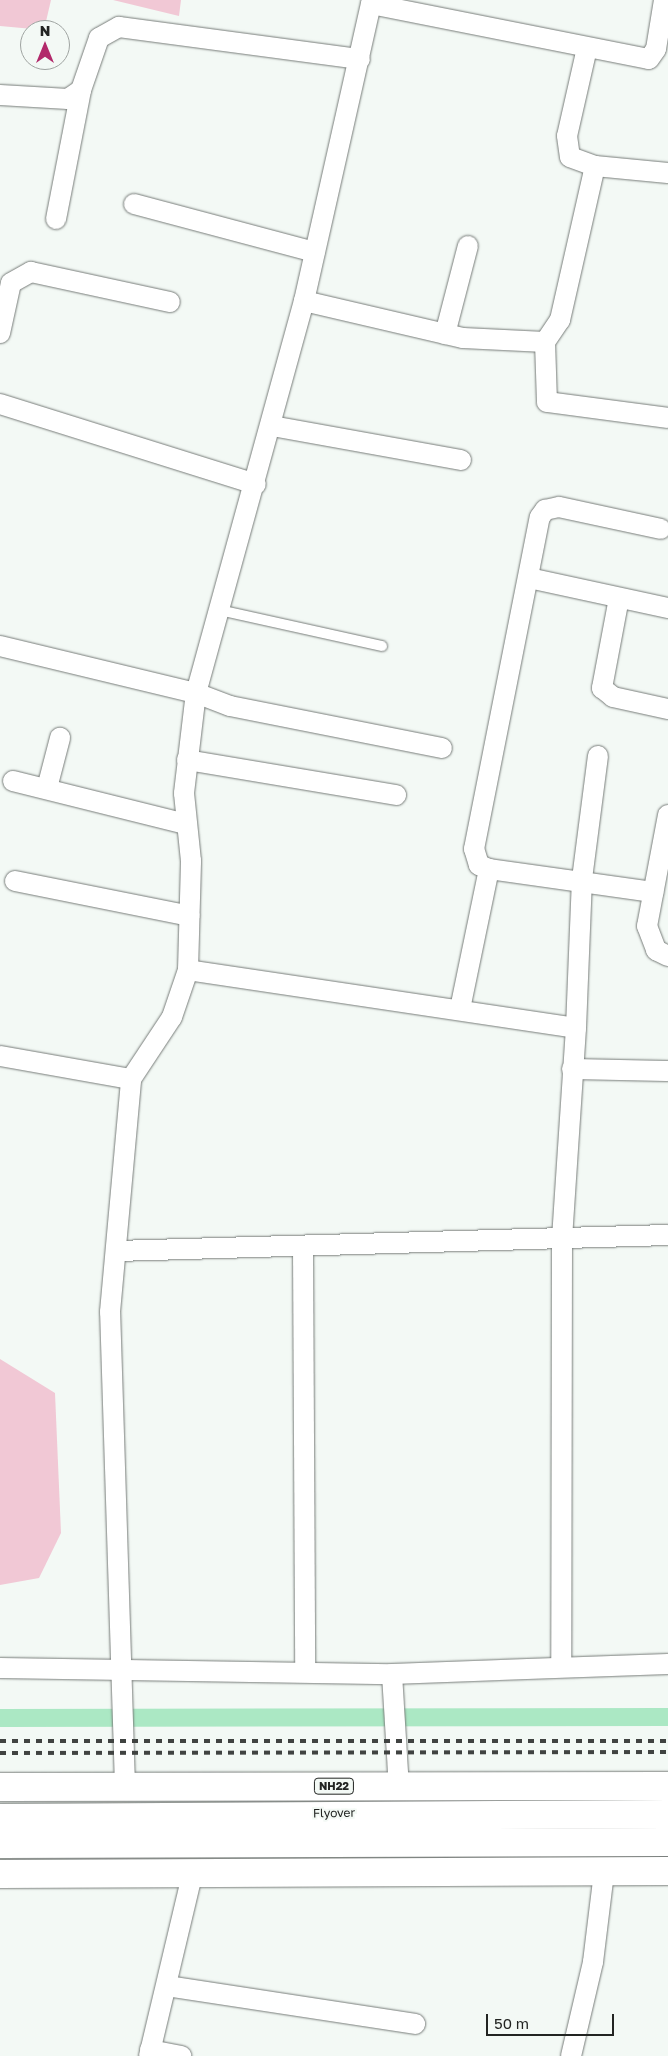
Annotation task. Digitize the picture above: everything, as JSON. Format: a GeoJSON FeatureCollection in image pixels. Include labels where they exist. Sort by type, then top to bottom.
{"type":"FeatureCollection","features":[{"type":"Feature","properties":{"kind":"highway","name":"NH22"},"geometry":{"type":"LineString","coordinates":[[0,1787],[668,1786]]}},
{"type":"Feature","properties":{"kind":"highway","name":"Flyover"},"geometry":{"type":"LineString","coordinates":[[0,1818],[392,1812],[668,1814]]}},
{"type":"Feature","properties":{"kind":"highway"},"geometry":{"type":"LineString","coordinates":[[0,1844],[668,1842]]}},
{"type":"Feature","properties":{"kind":"highway"},"geometry":{"type":"LineString","coordinates":[[0,1874],[668,1871]]}},
{"type":"Feature","properties":{"kind":"street"},"geometry":{"type":"LineString","coordinates":[[125,1786],[123,1668],[110,1341],[131,1079],[172,1017],[188,970],[190,916],[186,824],[187,760],[196,692],[272,426],[304,300],[372,2],[587,48],[649,59],[656,49],[664,0]]}},
{"type":"Feature","properties":{"kind":"street"},"geometry":{"type":"LineString","coordinates":[[56,219],[81,90],[99,38],[119,27],[360,59]]}},
{"type":"Feature","properties":{"kind":"street"},"geometry":{"type":"LineString","coordinates":[[587,48],[566,148],[570,156],[596,166],[668,173]]}},
{"type":"Feature","properties":{"kind":"street"},"geometry":{"type":"LineString","coordinates":[[0,95],[51,101],[68,99],[81,90]]}},
{"type":"Feature","properties":{"kind":"street"},"geometry":{"type":"LineString","coordinates":[[596,166],[560,320],[545,342],[547,402],[668,418]]}},
{"type":"Feature","properties":{"kind":"street"},"geometry":{"type":"LineString","coordinates":[[134,204],[315,252]]}},
{"type":"Feature","properties":{"kind":"street"},"geometry":{"type":"LineString","coordinates":[[445,334],[468,246]]}},
{"type":"Feature","properties":{"kind":"street"},"geometry":{"type":"LineString","coordinates":[[0,333],[11,283],[30,272],[170,302]]}},
{"type":"Feature","properties":{"kind":"street"},"geometry":{"type":"LineString","coordinates":[[304,300],[445,334],[545,342]]}},
{"type":"Feature","properties":{"kind":"street"},"geometry":{"type":"LineString","coordinates":[[0,404],[256,484]]}},
{"type":"Feature","properties":{"kind":"street"},"geometry":{"type":"LineString","coordinates":[[272,426],[461,460]]}},
{"type":"Feature","properties":{"kind":"street"},"geometry":{"type":"LineString","coordinates":[[653,892],[582,879],[489,869],[479,865],[474,849],[540,517],[552,507],[660,529]]}},
{"type":"Feature","properties":{"kind":"street"},"geometry":{"type":"LineString","coordinates":[[529,578],[668,608]]}},
{"type":"Feature","properties":{"kind":"street"},"geometry":{"type":"LineString","coordinates":[[619,598],[602,688],[613,697],[668,709]]}},
{"type":"Feature","properties":{"kind":"street"},"geometry":{"type":"LineString","coordinates":[[0,646],[196,692],[230,706],[442,748]]}},
{"type":"Feature","properties":{"kind":"street"},"geometry":{"type":"LineString","coordinates":[[47,788],[60,738]]}},
{"type":"Feature","properties":{"kind":"street"},"geometry":{"type":"LineString","coordinates":[[561,1665],[562,1241],[576,1028],[582,879],[598,756]]}},
{"type":"Feature","properties":{"kind":"street"},"geometry":{"type":"LineString","coordinates":[[187,760],[396,795]]}},
{"type":"Feature","properties":{"kind":"street"},"geometry":{"type":"LineString","coordinates":[[13,782],[47,788],[186,824]]}},
{"type":"Feature","properties":{"kind":"street"},"geometry":{"type":"LineString","coordinates":[[668,815],[653,892],[649,939],[668,956]]}},
{"type":"Feature","properties":{"kind":"street"},"geometry":{"type":"LineString","coordinates":[[460,1009],[489,869]]}},
{"type":"Feature","properties":{"kind":"street"},"geometry":{"type":"LineString","coordinates":[[15,881],[190,916]]}},
{"type":"Feature","properties":{"kind":"street"},"geometry":{"type":"LineString","coordinates":[[188,970],[460,1009],[576,1028]]}},
{"type":"Feature","properties":{"kind":"street"},"geometry":{"type":"LineString","coordinates":[[0,1056],[131,1079]]}},
{"type":"Feature","properties":{"kind":"street"},"geometry":{"type":"LineString","coordinates":[[572,1069],[668,1071]]}},
{"type":"Feature","properties":{"kind":"street"},"geometry":{"type":"LineString","coordinates":[[116,1251],[562,1241],[668,1235]]}},
{"type":"Feature","properties":{"kind":"street"},"geometry":{"type":"LineString","coordinates":[[302,1247],[305,1672]]}},
{"type":"Feature","properties":{"kind":"street"},"geometry":{"type":"LineString","coordinates":[[0,1668],[123,1668],[392,1674],[561,1665],[668,1664]]}},
{"type":"Feature","properties":{"kind":"street"},"geometry":{"type":"LineString","coordinates":[[392,1674],[399,1786]]}},
{"type":"Feature","properties":{"kind":"street"},"geometry":{"type":"LineString","coordinates":[[181,2056],[149,2053],[167,1986],[193,1872]]}},
{"type":"Feature","properties":{"kind":"street"},"geometry":{"type":"LineString","coordinates":[[572,2056],[593,1962],[604,1872]]}},
{"type":"Feature","properties":{"kind":"street"},"geometry":{"type":"LineString","coordinates":[[167,1986],[415,2024]]}},
{"type":"Feature","properties":{"kind":"lane"},"geometry":{"type":"LineString","coordinates":[[219,610],[382,646]]}},
{"type":"Feature","properties":{"kind":"shaded area"},"geometry":{"type":"Polygon","coordinates":[[[0,0],[51,0],[46,20],[20,20],[20,28],[0,26],[0,0]]]}},
{"type":"Feature","properties":{"kind":"shaded area"},"geometry":{"type":"Polygon","coordinates":[[[113,0],[181,0],[179,16],[113,0]]]}},
{"type":"Feature","properties":{"kind":"shaded area"},"geometry":{"type":"Polygon","coordinates":[[[0,1359],[55,1393],[61,1533],[39,1578],[0,1585],[0,1359]]]}},
{"type":"Feature","properties":{"kind":"waterway"},"geometry":{"type":"LineString","coordinates":[[0,1718],[668,1717]]}},
{"type":"Feature","properties":{"kind":"railway"},"geometry":{"type":"LineString","coordinates":[[0,1741],[668,1741]]}},
{"type":"Feature","properties":{"kind":"railway"},"geometry":{"type":"LineString","coordinates":[[0,1753],[668,1752]]}}]}
